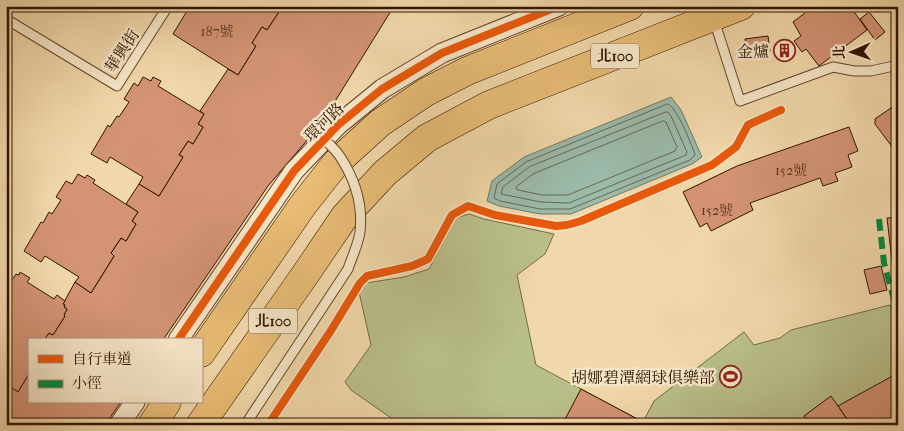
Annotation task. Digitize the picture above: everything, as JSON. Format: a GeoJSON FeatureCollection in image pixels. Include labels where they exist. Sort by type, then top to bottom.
{"type":"FeatureCollection","features":[{"type":"Feature","properties":{"kind":"highway","name":"北100"},"geometry":{"type":"LineString","coordinates":[[202,352],[303,205],[337,162],[380,123],[426,92],[467,71],[630,6]]}},
{"type":"Feature","properties":{"kind":"highway","name":"北100"},"geometry":{"type":"LineString","coordinates":[[200,425],[345,216],[385,173],[427,138],[489,105],[741,6]]}},
{"type":"Feature","properties":{"kind":"highway"},"geometry":{"type":"LineString","coordinates":[[152,425],[166,404]]}},
{"type":"Feature","properties":{"kind":"street","name":"環河路"},"geometry":{"type":"LineString","coordinates":[[179,338],[294,171],[338,125],[382,88],[442,53],[559,6]]}},
{"type":"Feature","properties":{"kind":"street"},"geometry":{"type":"LineString","coordinates":[[119,425],[134,404]]}},
{"type":"Feature","properties":{"kind":"lane","name":"華興街"},"geometry":{"type":"LineString","coordinates":[[6,19],[117,86],[168,6]]}},
{"type":"Feature","properties":{"kind":"lane"},"geometry":{"type":"LineString","coordinates":[[713,17],[740,100],[832,67],[862,71],[898,65]]}},
{"type":"Feature","properties":{"kind":"lane"},"geometry":{"type":"LineString","coordinates":[[245,425],[348,269],[360,232],[357,193],[350,174],[340,156],[315,130]]}},
{"type":"Feature","properties":{"kind":"green space"},"geometry":{"type":"Polygon","coordinates":[[[469,214],[554,234],[545,254],[517,275],[536,365],[643,422],[654,401],[744,332],[754,345],[780,338],[791,330],[890,305],[898,331],[898,373],[838,406],[831,397],[804,416],[810,425],[401,425],[351,390],[345,382],[371,345],[359,292],[366,283],[404,277],[429,269],[456,218],[469,214]]]}},
{"type":"Feature","properties":{"kind":"water"},"geometry":{"type":"Polygon","coordinates":[[[671,97],[681,110],[702,157],[692,164],[571,214],[540,214],[499,206],[487,201],[492,181],[524,157],[671,97]]]}},
{"type":"Feature","properties":{"kind":"building"},"geometry":{"type":"Polygon","coordinates":[[[190,6],[274,6],[273,8],[279,12],[267,30],[262,27],[252,43],[256,46],[238,75],[173,34],[190,6]]]}},
{"type":"Feature","properties":{"kind":"building"},"geometry":{"type":"Polygon","coordinates":[[[274,6],[394,6],[321,124],[268,186],[164,338],[45,338],[49,333],[53,335],[65,316],[67,309],[63,304],[75,282],[91,293],[114,256],[111,253],[121,238],[126,241],[136,224],[132,221],[138,212],[126,204],[139,184],[159,196],[183,157],[179,155],[188,141],[193,144],[203,127],[198,124],[204,114],[200,111],[228,69],[238,75],[256,46],[252,43],[262,27],[267,30],[279,12],[273,8],[274,6]]]}},
{"type":"Feature","properties":{"kind":"building"},"geometry":{"type":"Polygon","coordinates":[[[814,6],[822,6],[823,8],[829,6],[832,10],[837,6],[850,6],[867,30],[819,66],[806,49],[802,52],[794,41],[801,36],[793,22],[814,6]]]}},
{"type":"Feature","properties":{"kind":"building"},"geometry":{"type":"Polygon","coordinates":[[[869,12],[885,32],[875,40],[860,19],[869,12]]]}},
{"type":"Feature","properties":{"kind":"building"},"geometry":{"type":"Polygon","coordinates":[[[768,36],[770,51],[747,54],[745,39],[768,36]]]}},
{"type":"Feature","properties":{"kind":"building"},"geometry":{"type":"Polygon","coordinates":[[[143,77],[151,81],[153,77],[161,81],[158,86],[204,114],[198,124],[203,127],[193,144],[188,141],[179,155],[183,157],[159,196],[139,184],[143,177],[110,157],[107,163],[91,154],[108,125],[110,127],[129,102],[124,99],[134,83],[138,86],[143,77]]]}},
{"type":"Feature","properties":{"kind":"building"},"geometry":{"type":"Polygon","coordinates":[[[898,103],[898,150],[896,152],[875,124],[875,119],[898,103]]]}},
{"type":"Feature","properties":{"kind":"building"},"geometry":{"type":"Polygon","coordinates":[[[849,127],[858,151],[848,155],[852,167],[835,173],[838,181],[823,186],[820,178],[750,203],[753,210],[711,231],[707,223],[700,227],[683,192],[737,166],[849,127]]]}},
{"type":"Feature","properties":{"kind":"building"},"geometry":{"type":"Polygon","coordinates":[[[78,174],[85,178],[87,175],[95,180],[93,183],[138,212],[132,221],[136,224],[126,241],[121,238],[111,253],[114,256],[91,293],[75,282],[79,277],[45,256],[41,262],[24,251],[41,222],[43,223],[49,212],[52,214],[61,200],[56,197],[66,181],[72,184],[78,174]]]}},
{"type":"Feature","properties":{"kind":"building"},"geometry":{"type":"Polygon","coordinates":[[[898,217],[898,269],[893,270],[887,218],[898,217]]]}},
{"type":"Feature","properties":{"kind":"building"},"geometry":{"type":"Polygon","coordinates":[[[881,266],[887,290],[870,294],[864,270],[881,266]]]}},
{"type":"Feature","properties":{"kind":"building"},"geometry":{"type":"Polygon","coordinates":[[[20,272],[30,278],[27,282],[54,299],[57,295],[65,301],[63,304],[67,309],[65,316],[53,335],[49,333],[45,338],[28,338],[28,376],[18,392],[6,384],[6,285],[8,286],[16,274],[19,275],[20,272]]]}},
{"type":"Feature","properties":{"kind":"building"},"geometry":{"type":"Polygon","coordinates":[[[898,373],[898,425],[851,425],[838,406],[898,373]]]}},
{"type":"Feature","properties":{"kind":"building"},"geometry":{"type":"Polygon","coordinates":[[[28,376],[28,404],[120,404],[105,425],[6,425],[6,398],[12,388],[18,392],[28,376]]]}},
{"type":"Feature","properties":{"kind":"building"},"geometry":{"type":"Polygon","coordinates":[[[581,389],[643,422],[641,425],[562,425],[581,389]]]}},
{"type":"Feature","properties":{"kind":"building"},"geometry":{"type":"Polygon","coordinates":[[[831,396],[851,425],[810,425],[804,416],[831,396]]]}},
{"type":"Feature","properties":{"kind":"marked path"},"geometry":{"type":"LineString","coordinates":[[879,219],[884,263],[898,314]]}},
{"type":"Feature","properties":{"kind":"cycle path"},"geometry":{"type":"LineString","coordinates":[[179,338],[294,171],[338,125],[382,89],[442,53],[559,6]]}},
{"type":"Feature","properties":{"kind":"cycle path"},"geometry":{"type":"LineString","coordinates":[[268,425],[360,283],[367,276],[412,266],[428,259],[452,215],[468,206],[495,215],[556,226],[581,221],[712,165],[736,147],[748,125],[781,110]]}},
{"type":"Feature","properties":{"kind":"place","name":"金爐"},"geometry":{"type":"Point","coordinates":[785,51]}},
{"type":"Feature","properties":{"kind":"place","name":"胡娜碧潭網球俱樂部"},"geometry":{"type":"Point","coordinates":[731,377]}}]}
